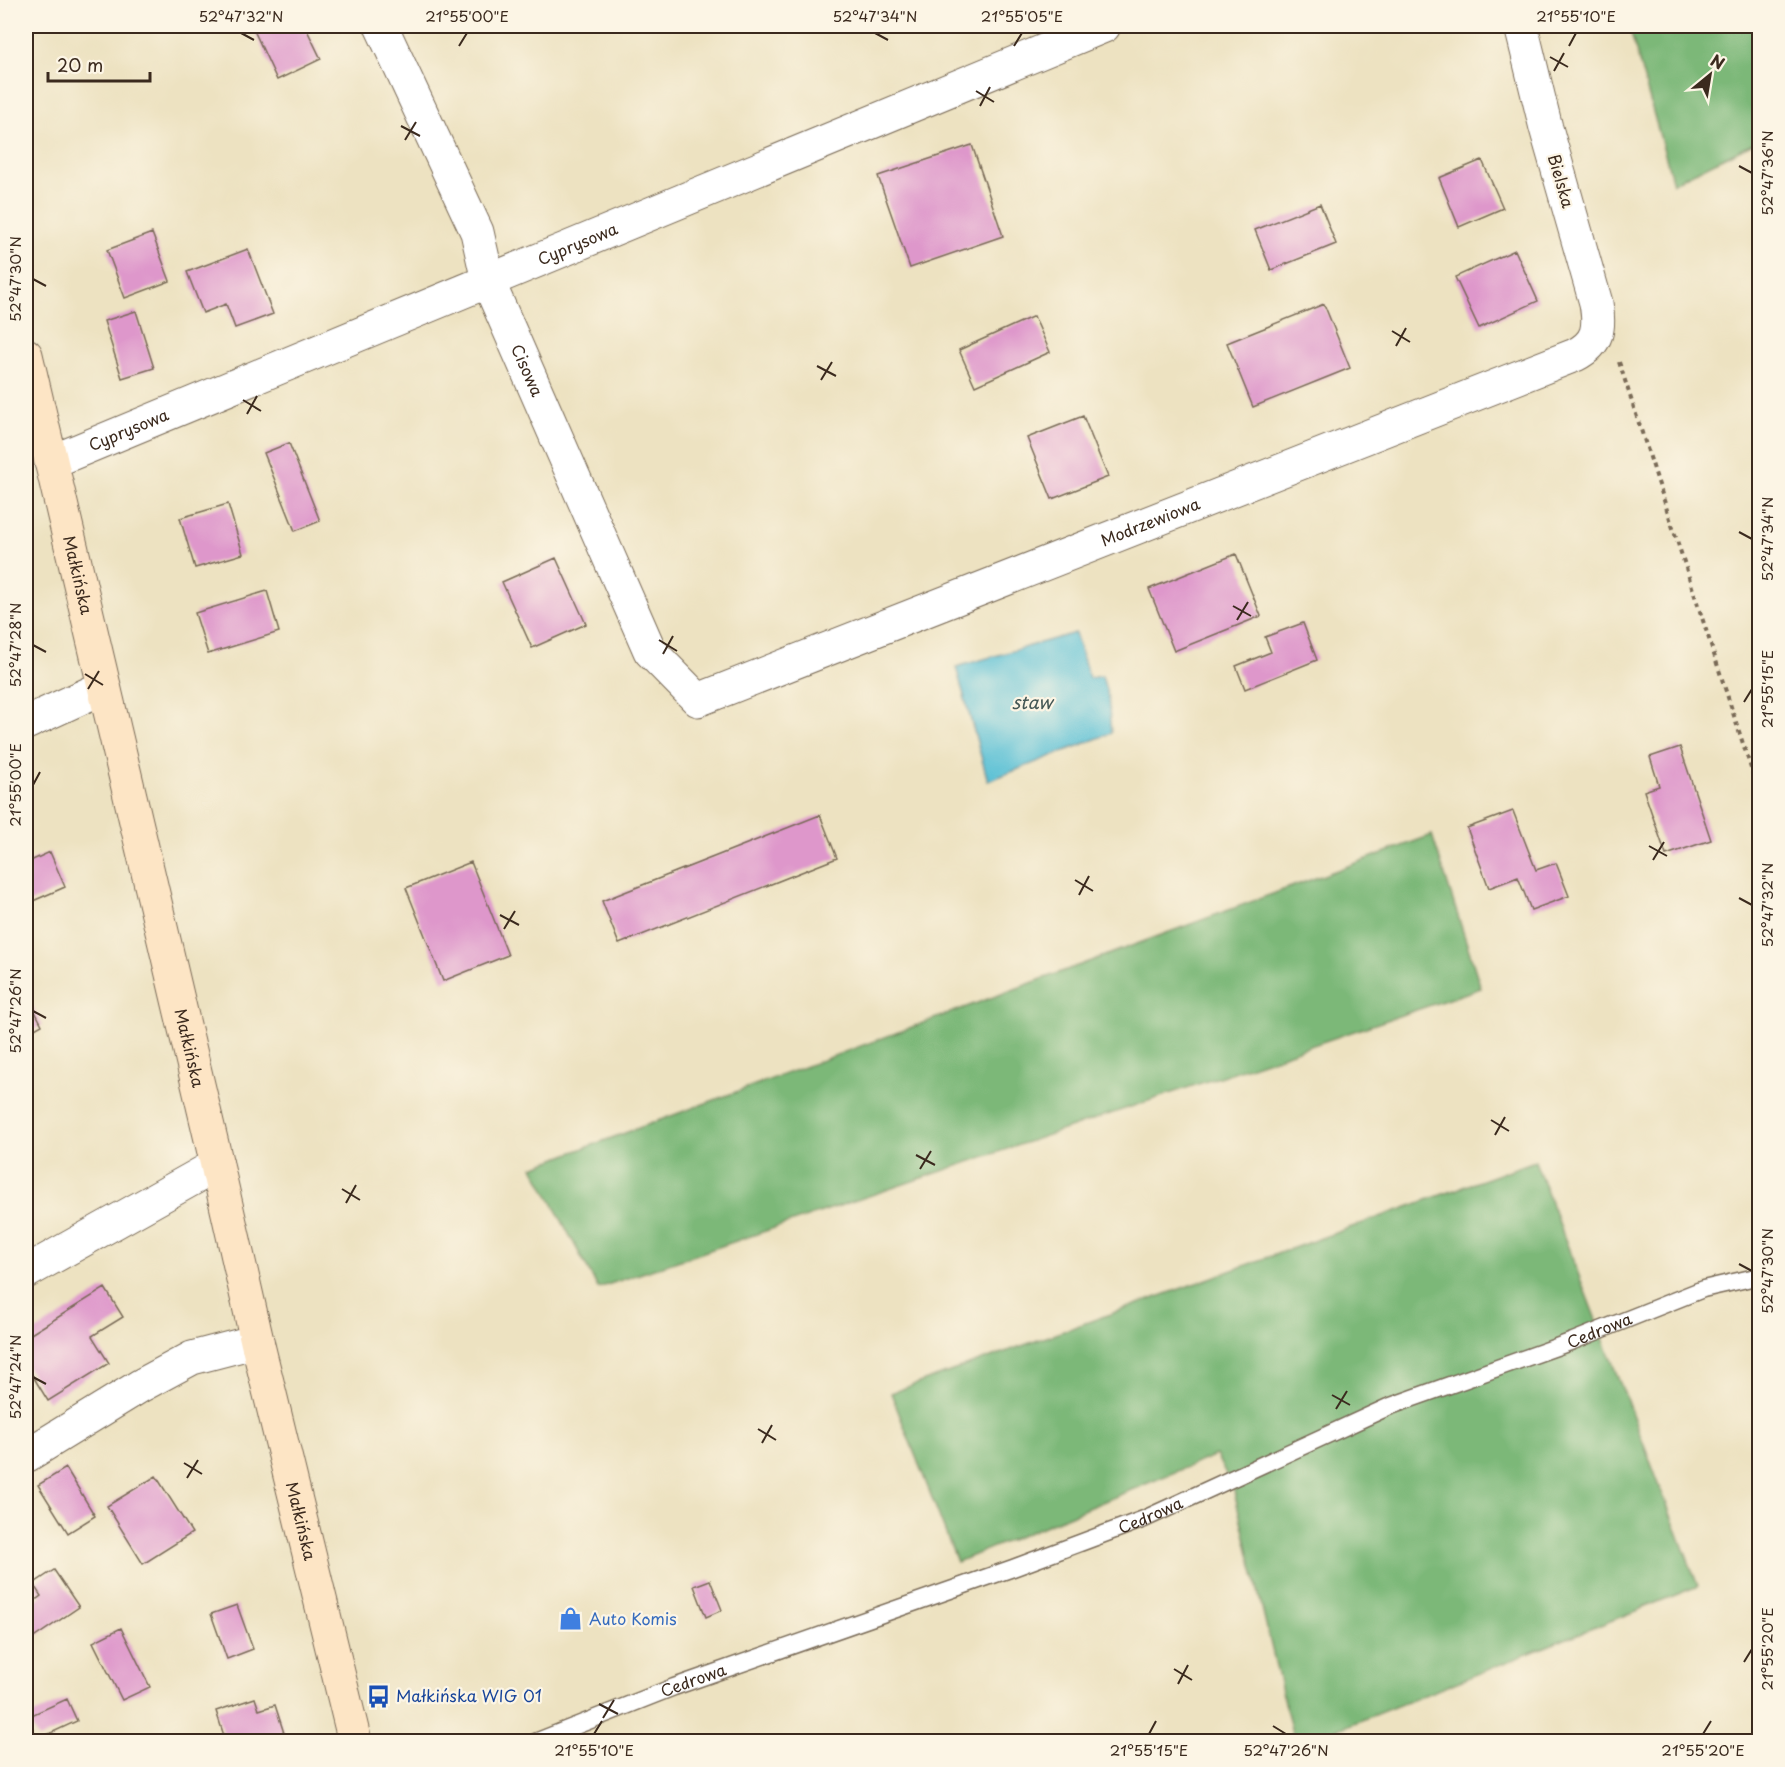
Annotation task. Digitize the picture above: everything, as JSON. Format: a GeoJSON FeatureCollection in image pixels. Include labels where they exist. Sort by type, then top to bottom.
{"type":"FeatureCollection","features":[{"type":"Feature","properties":{"kind":"main road","name":"Małkińska"},"geometry":{"type":"LineString","coordinates":[[26,355],[217,1165],[256,1341],[355,1742]]}},
{"type":"Feature","properties":{"kind":"street","name":"Cisowa"},"geometry":{"type":"LineString","coordinates":[[381,26],[477,232],[488,281],[650,651],[698,700]]}},
{"type":"Feature","properties":{"kind":"street","name":"Cyprysowa"},"geometry":{"type":"LineString","coordinates":[[51,462],[1104,26]]}},
{"type":"Feature","properties":{"kind":"street","name":"Bielska"},"geometry":{"type":"LineString","coordinates":[[1521,26],[1546,128],[1596,303],[1598,327],[1606,344]]}},
{"type":"Feature","properties":{"kind":"street","name":"Modrzewiowa"},"geometry":{"type":"LineString","coordinates":[[698,700],[1575,355],[1591,345],[1606,344]]}},
{"type":"Feature","properties":{"kind":"street"},"geometry":{"type":"LineString","coordinates":[[26,723],[104,687]]}},
{"type":"Feature","properties":{"kind":"street"},"geometry":{"type":"LineString","coordinates":[[26,1272],[217,1165]]}},
{"type":"Feature","properties":{"kind":"street"},"geometry":{"type":"LineString","coordinates":[[26,1456],[140,1386],[192,1358],[256,1341]]}},
{"type":"Feature","properties":{"kind":"lane","name":"Cedrowa"},"geometry":{"type":"LineString","coordinates":[[535,1742],[675,1687],[1013,1568],[1144,1519],[1388,1407],[1573,1341],[1703,1289],[1760,1276]]}},
{"type":"Feature","properties":{"kind":"path"},"geometry":{"type":"LineString","coordinates":[[1606,344],[1640,422],[1760,796]]}},
{"type":"Feature","properties":{"kind":"green space"},"geometry":{"type":"Polygon","coordinates":[[[1629,26],[1759,26],[1759,140],[1673,183],[1629,26]]]}},
{"type":"Feature","properties":{"kind":"green space"},"geometry":{"type":"Polygon","coordinates":[[[1432,835],[1481,988],[598,1288],[533,1167],[1432,835]]]}},
{"type":"Feature","properties":{"kind":"green space"},"geometry":{"type":"Polygon","coordinates":[[[1535,1161],[1698,1586],[1309,1741],[1294,1741],[1234,1491],[1216,1455],[957,1562],[891,1393],[1535,1161]]]}},
{"type":"Feature","properties":{"kind":"water","name":"staw"},"geometry":{"type":"Polygon","coordinates":[[[1075,633],[1089,678],[1102,676],[1108,697],[1111,733],[988,781],[956,667],[1075,633]]]}},
{"type":"Feature","properties":{"kind":"building"},"geometry":{"type":"Polygon","coordinates":[[[252,26],[305,26],[321,59],[277,80],[252,26]]]}},
{"type":"Feature","properties":{"kind":"building"},"geometry":{"type":"Polygon","coordinates":[[[972,145],[1003,236],[910,268],[878,176],[972,145]]]}},
{"type":"Feature","properties":{"kind":"building"},"geometry":{"type":"Polygon","coordinates":[[[1482,160],[1503,208],[1459,227],[1439,178],[1482,160]]]}},
{"type":"Feature","properties":{"kind":"building"},"geometry":{"type":"Polygon","coordinates":[[[1320,204],[1336,244],[1271,270],[1255,230],[1320,204]]]}},
{"type":"Feature","properties":{"kind":"building"},"geometry":{"type":"Polygon","coordinates":[[[152,233],[170,281],[125,298],[107,250],[152,233]]]}},
{"type":"Feature","properties":{"kind":"building"},"geometry":{"type":"Polygon","coordinates":[[[248,249],[273,314],[235,328],[226,304],[203,313],[187,272],[248,249]]]}},
{"type":"Feature","properties":{"kind":"building"},"geometry":{"type":"Polygon","coordinates":[[[1515,250],[1538,301],[1479,328],[1455,277],[1515,250]]]}},
{"type":"Feature","properties":{"kind":"building"},"geometry":{"type":"Polygon","coordinates":[[[1324,304],[1350,368],[1253,407],[1227,343],[1324,304]]]}},
{"type":"Feature","properties":{"kind":"building"},"geometry":{"type":"Polygon","coordinates":[[[136,311],[154,368],[122,378],[104,321],[136,311]]]}},
{"type":"Feature","properties":{"kind":"building"},"geometry":{"type":"Polygon","coordinates":[[[1034,316],[1050,352],[975,386],[959,350],[1034,316]]]}},
{"type":"Feature","properties":{"kind":"building"},"geometry":{"type":"Polygon","coordinates":[[[1083,416],[1108,477],[1052,499],[1027,438],[1083,416]]]}},
{"type":"Feature","properties":{"kind":"building"},"geometry":{"type":"Polygon","coordinates":[[[289,443],[320,521],[295,531],[264,453],[289,443]]]}},
{"type":"Feature","properties":{"kind":"building"},"geometry":{"type":"Polygon","coordinates":[[[228,504],[243,554],[195,568],[180,518],[228,504]]]}},
{"type":"Feature","properties":{"kind":"building"},"geometry":{"type":"Polygon","coordinates":[[[1236,554],[1261,616],[1174,651],[1149,589],[1236,554]]]}},
{"type":"Feature","properties":{"kind":"building"},"geometry":{"type":"Polygon","coordinates":[[[556,558],[586,624],[532,648],[502,582],[556,558]]]}},
{"type":"Feature","properties":{"kind":"building"},"geometry":{"type":"Polygon","coordinates":[[[267,591],[279,632],[208,654],[195,613],[267,591]]]}},
{"type":"Feature","properties":{"kind":"building"},"geometry":{"type":"Polygon","coordinates":[[[1303,623],[1317,660],[1245,689],[1236,666],[1271,652],[1265,637],[1303,623]]]}},
{"type":"Feature","properties":{"kind":"building"},"geometry":{"type":"Polygon","coordinates":[[[1680,747],[1711,840],[1666,855],[1644,791],[1659,786],[1650,757],[1680,747]]]}},
{"type":"Feature","properties":{"kind":"building"},"geometry":{"type":"Polygon","coordinates":[[[1513,811],[1536,870],[1556,863],[1569,896],[1531,910],[1518,877],[1489,888],[1467,828],[1513,811]]]}},
{"type":"Feature","properties":{"kind":"building"},"geometry":{"type":"Polygon","coordinates":[[[820,815],[837,858],[619,944],[602,901],[820,815]]]}},
{"type":"Feature","properties":{"kind":"building"},"geometry":{"type":"Polygon","coordinates":[[[50,852],[65,887],[26,904],[26,863],[50,852]]]}},
{"type":"Feature","properties":{"kind":"building"},"geometry":{"type":"Polygon","coordinates":[[[471,862],[508,955],[443,981],[406,888],[471,862]]]}},
{"type":"Feature","properties":{"kind":"building"},"geometry":{"type":"Polygon","coordinates":[[[26,994],[42,1025],[26,1034],[26,994]]]}},
{"type":"Feature","properties":{"kind":"building"},"geometry":{"type":"Polygon","coordinates":[[[105,1288],[123,1317],[92,1336],[109,1363],[48,1401],[26,1365],[26,1337],[105,1288]]]}},
{"type":"Feature","properties":{"kind":"building"},"geometry":{"type":"Polygon","coordinates":[[[66,1468],[95,1516],[68,1533],[38,1485],[66,1468]]]}},
{"type":"Feature","properties":{"kind":"building"},"geometry":{"type":"Polygon","coordinates":[[[156,1476],[192,1533],[143,1564],[107,1506],[156,1476]]]}},
{"type":"Feature","properties":{"kind":"building"},"geometry":{"type":"Polygon","coordinates":[[[54,1570],[79,1607],[26,1643],[26,1607],[41,1596],[33,1584],[54,1570]]]}},
{"type":"Feature","properties":{"kind":"building"},"geometry":{"type":"Polygon","coordinates":[[[710,1580],[722,1610],[706,1617],[694,1586],[710,1580]]]}},
{"type":"Feature","properties":{"kind":"building"},"geometry":{"type":"Polygon","coordinates":[[[237,1605],[253,1649],[227,1659],[211,1614],[237,1605]]]}},
{"type":"Feature","properties":{"kind":"building"},"geometry":{"type":"Polygon","coordinates":[[[121,1628],[150,1687],[122,1700],[93,1642],[121,1628]]]}},
{"type":"Feature","properties":{"kind":"building"},"geometry":{"type":"Polygon","coordinates":[[[255,1698],[259,1710],[275,1705],[284,1733],[270,1737],[271,1742],[226,1742],[216,1711],[255,1698]]]}},
{"type":"Feature","properties":{"kind":"building"},"geometry":{"type":"Polygon","coordinates":[[[67,1699],[77,1721],[38,1739],[27,1717],[67,1699]]]}},
{"type":"Feature","properties":{"kind":"place","name":"Auto Komis"},"geometry":{"type":"Point","coordinates":[571,1619]}},
{"type":"Feature","properties":{"kind":"place","name":"Małkińska WIG 01"},"geometry":{"type":"Point","coordinates":[378,1696]}}]}
